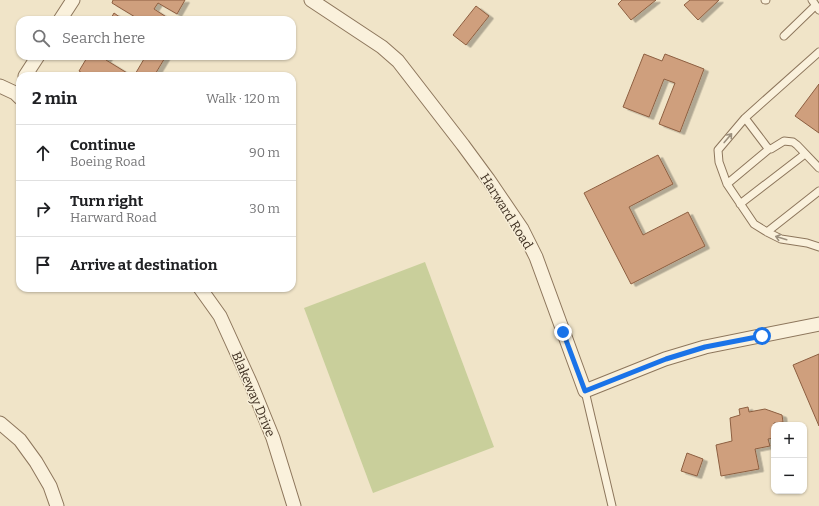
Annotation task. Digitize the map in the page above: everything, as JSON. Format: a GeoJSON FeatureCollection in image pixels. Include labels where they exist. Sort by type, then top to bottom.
{"type":"FeatureCollection","features":[{"type":"Feature","properties":{"kind":"street"},"geometry":{"type":"LineString","coordinates":[[63,16],[73,0]]}},
{"type":"Feature","properties":{"kind":"street","name":"Harward Road"},"geometry":{"type":"LineString","coordinates":[[311,0],[382,47],[398,61],[488,179],[522,230],[536,257],[585,391]]}},
{"type":"Feature","properties":{"kind":"street"},"geometry":{"type":"LineString","coordinates":[[28,72],[35,60]]}},
{"type":"Feature","properties":{"kind":"street"},"geometry":{"type":"LineString","coordinates":[[0,86],[16,91]]}},
{"type":"Feature","properties":{"kind":"street","name":"Blakeway Drive"},"geometry":{"type":"LineString","coordinates":[[203,292],[220,316],[251,384],[273,438],[294,506]]}},
{"type":"Feature","properties":{"kind":"street"},"geometry":{"type":"LineString","coordinates":[[585,391],[666,359],[705,347],[819,324]]}},
{"type":"Feature","properties":{"kind":"street"},"geometry":{"type":"LineString","coordinates":[[0,423],[20,440],[36,462],[50,486],[57,506]]}},
{"type":"Feature","properties":{"kind":"lane"},"geometry":{"type":"LineString","coordinates":[[784,36],[815,5]]}},
{"type":"Feature","properties":{"kind":"lane"},"geometry":{"type":"LineString","coordinates":[[819,52],[745,118],[718,150],[719,162],[727,184],[754,224],[781,239],[807,243],[819,247]]}},
{"type":"Feature","properties":{"kind":"lane"},"geometry":{"type":"LineString","coordinates":[[745,118],[769,148]]}},
{"type":"Feature","properties":{"kind":"lane"},"geometry":{"type":"LineString","coordinates":[[727,184],[769,148],[771,149],[784,141],[797,144],[819,168]]}},
{"type":"Feature","properties":{"kind":"lane"},"geometry":{"type":"LineString","coordinates":[[740,204],[805,154]]}},
{"type":"Feature","properties":{"kind":"lane"},"geometry":{"type":"LineString","coordinates":[[767,232],[819,191]]}},
{"type":"Feature","properties":{"kind":"lane","name":"Harward Road"},"geometry":{"type":"LineString","coordinates":[[585,391],[612,506]]}},
{"type":"Feature","properties":{"kind":"green space"},"geometry":{"type":"Polygon","coordinates":[[[425,262],[494,447],[373,493],[304,308],[425,262]]]}},
{"type":"Feature","properties":{"kind":"building"},"geometry":{"type":"Polygon","coordinates":[[[113,0],[185,0],[177,14],[158,3],[154,9],[165,16],[133,16],[112,3],[113,0]]]}},
{"type":"Feature","properties":{"kind":"building"},"geometry":{"type":"Polygon","coordinates":[[[622,0],[656,0],[631,20],[618,4],[622,0]]]}},
{"type":"Feature","properties":{"kind":"building"},"geometry":{"type":"Polygon","coordinates":[[[690,0],[719,0],[698,20],[684,5],[690,0]]]}},
{"type":"Feature","properties":{"kind":"building"},"geometry":{"type":"Polygon","coordinates":[[[476,6],[489,16],[466,45],[453,35],[476,6]]]}},
{"type":"Feature","properties":{"kind":"building"},"geometry":{"type":"Polygon","coordinates":[[[644,54],[662,61],[665,54],[704,69],[680,132],[659,124],[675,83],[664,79],[649,117],[623,107],[644,54]]]}},
{"type":"Feature","properties":{"kind":"building"},"geometry":{"type":"Polygon","coordinates":[[[86,60],[106,60],[126,72],[81,72],[79,71],[86,60]]]}},
{"type":"Feature","properties":{"kind":"building"},"geometry":{"type":"Polygon","coordinates":[[[143,60],[164,60],[156,72],[136,72],[143,60]]]}},
{"type":"Feature","properties":{"kind":"building"},"geometry":{"type":"Polygon","coordinates":[[[819,84],[819,133],[795,116],[819,84]]]}},
{"type":"Feature","properties":{"kind":"building"},"geometry":{"type":"Polygon","coordinates":[[[658,155],[673,184],[629,207],[643,235],[688,212],[705,246],[631,284],[584,193],[658,155]]]}},
{"type":"Feature","properties":{"kind":"building"},"geometry":{"type":"Polygon","coordinates":[[[819,354],[819,426],[793,365],[819,354]]]}},
{"type":"Feature","properties":{"kind":"building"},"geometry":{"type":"Polygon","coordinates":[[[748,407],[749,412],[765,409],[782,415],[783,422],[771,422],[771,438],[768,439],[770,446],[755,449],[759,469],[721,476],[716,445],[732,441],[730,418],[740,415],[739,409],[748,407]]]}},
{"type":"Feature","properties":{"kind":"building"},"geometry":{"type":"Polygon","coordinates":[[[687,453],[703,459],[697,476],[681,471],[687,453]]]}},
{"type":"Feature","properties":{"kind":"route"},"geometry":{"type":"LineString","coordinates":[[563,332],[585,391],[666,359],[705,347],[762,336]]}}]}
